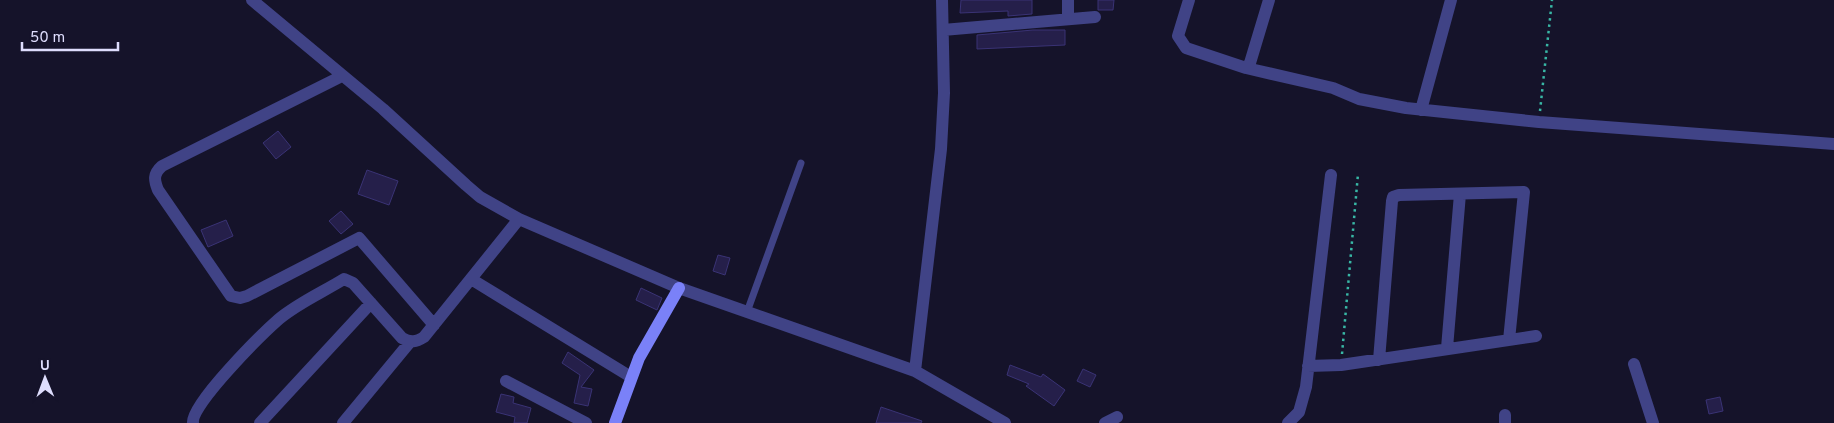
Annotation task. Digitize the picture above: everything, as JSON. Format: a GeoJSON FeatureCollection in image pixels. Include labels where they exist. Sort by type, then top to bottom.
{"type":"FeatureCollection","features":[{"type":"Feature","properties":{"kind":"street"},"geometry":{"type":"LineString","coordinates":[[252,0],[383,109],[480,197],[519,219],[678,288],[915,371],[1005,423]]}},
{"type":"Feature","properties":{"kind":"street"},"geometry":{"type":"LineString","coordinates":[[915,371],[941,149],[942,0]]}},
{"type":"Feature","properties":{"kind":"street"},"geometry":{"type":"LineString","coordinates":[[1068,0],[1068,19]]}},
{"type":"Feature","properties":{"kind":"street"},"geometry":{"type":"LineString","coordinates":[[1189,0],[1179,28],[1181,43],[1186,48],[1246,68],[1332,88],[1359,99],[1421,110],[1539,122],[1834,144]]}},
{"type":"Feature","properties":{"kind":"street"},"geometry":{"type":"LineString","coordinates":[[1246,68],[1250,63],[1269,0]]}},
{"type":"Feature","properties":{"kind":"street"},"geometry":{"type":"LineString","coordinates":[[1421,110],[1451,0]]}},
{"type":"Feature","properties":{"kind":"street"},"geometry":{"type":"LineString","coordinates":[[943,30],[1095,17]]}},
{"type":"Feature","properties":{"kind":"street"},"geometry":{"type":"LineString","coordinates":[[342,76],[162,166],[155,174],[154,182],[231,296],[240,298],[247,296],[359,238],[434,325]]}},
{"type":"Feature","properties":{"kind":"street"},"geometry":{"type":"LineString","coordinates":[[1288,423],[1299,412],[1302,404],[1331,175]]}},
{"type":"Feature","properties":{"kind":"street"},"geometry":{"type":"LineString","coordinates":[[1379,360],[1393,197],[1399,195],[1524,192],[1509,340]]}},
{"type":"Feature","properties":{"kind":"street"},"geometry":{"type":"LineString","coordinates":[[1447,348],[1460,194]]}},
{"type":"Feature","properties":{"kind":"street"},"geometry":{"type":"LineString","coordinates":[[343,423],[410,342],[424,337],[519,219]]}},
{"type":"Feature","properties":{"kind":"street"},"geometry":{"type":"LineString","coordinates":[[193,423],[195,410],[218,381],[278,319],[344,279],[353,283],[402,338],[410,342]]}},
{"type":"Feature","properties":{"kind":"street"},"geometry":{"type":"LineString","coordinates":[[471,279],[631,377]]}},
{"type":"Feature","properties":{"kind":"street"},"geometry":{"type":"LineString","coordinates":[[615,423],[631,377],[649,338],[678,288]]}},
{"type":"Feature","properties":{"kind":"street"},"geometry":{"type":"LineString","coordinates":[[260,423],[371,303]]}},
{"type":"Feature","properties":{"kind":"street"},"geometry":{"type":"LineString","coordinates":[[1308,366],[1341,365],[1536,336]]}},
{"type":"Feature","properties":{"kind":"street"},"geometry":{"type":"LineString","coordinates":[[1634,364],[1654,423]]}},
{"type":"Feature","properties":{"kind":"street"},"geometry":{"type":"LineString","coordinates":[[506,382],[586,423]]}},
{"type":"Feature","properties":{"kind":"street"},"geometry":{"type":"LineString","coordinates":[[1105,423],[1117,417]]}},
{"type":"Feature","properties":{"kind":"lane"},"geometry":{"type":"LineString","coordinates":[[747,312],[802,164]]}},
{"type":"Feature","properties":{"kind":"path"},"geometry":{"type":"LineString","coordinates":[[1539,122],[1552,0]]}},
{"type":"Feature","properties":{"kind":"path"},"geometry":{"type":"LineString","coordinates":[[1341,365],[1358,174]]}},
{"type":"Feature","properties":{"kind":"building"},"geometry":{"type":"Polygon","coordinates":[[[961,0],[1032,0],[1032,14],[1008,16],[1008,11],[960,13],[961,0]]]}},
{"type":"Feature","properties":{"kind":"building"},"geometry":{"type":"Polygon","coordinates":[[[1098,0],[1114,0],[1113,10],[1098,10],[1098,0]]]}},
{"type":"Feature","properties":{"kind":"building"},"geometry":{"type":"Polygon","coordinates":[[[1033,30],[1065,30],[1065,45],[977,49],[977,35],[1033,30]]]}},
{"type":"Feature","properties":{"kind":"building"},"geometry":{"type":"Polygon","coordinates":[[[278,131],[291,147],[276,159],[263,143],[278,131]]]}},
{"type":"Feature","properties":{"kind":"building"},"geometry":{"type":"Polygon","coordinates":[[[367,170],[398,181],[389,205],[358,194],[367,170]]]}},
{"type":"Feature","properties":{"kind":"building"},"geometry":{"type":"Polygon","coordinates":[[[341,211],[353,224],[341,234],[329,221],[341,211]]]}},
{"type":"Feature","properties":{"kind":"building"},"geometry":{"type":"Polygon","coordinates":[[[226,220],[233,236],[208,247],[201,230],[226,220]]]}},
{"type":"Feature","properties":{"kind":"building"},"geometry":{"type":"Polygon","coordinates":[[[718,255],[730,258],[725,275],[713,271],[718,255]]]}},
{"type":"Feature","properties":{"kind":"building"},"geometry":{"type":"Polygon","coordinates":[[[641,288],[662,298],[657,310],[636,300],[641,288]]]}},
{"type":"Feature","properties":{"kind":"building"},"geometry":{"type":"Polygon","coordinates":[[[568,352],[594,370],[581,387],[592,389],[588,406],[574,403],[580,375],[562,363],[568,352]]]}},
{"type":"Feature","properties":{"kind":"building"},"geometry":{"type":"Polygon","coordinates":[[[1010,365],[1041,377],[1043,374],[1065,390],[1054,406],[1026,386],[1029,384],[1007,375],[1010,365]]]}},
{"type":"Feature","properties":{"kind":"building"},"geometry":{"type":"Polygon","coordinates":[[[1083,369],[1096,375],[1090,387],[1077,381],[1083,369]]]}},
{"type":"Feature","properties":{"kind":"building"},"geometry":{"type":"Polygon","coordinates":[[[501,394],[514,397],[513,403],[531,408],[527,423],[514,423],[515,417],[496,412],[501,394]]]}},
{"type":"Feature","properties":{"kind":"building"},"geometry":{"type":"Polygon","coordinates":[[[1720,397],[1723,411],[1709,414],[1706,400],[1720,397]]]}},
{"type":"Feature","properties":{"kind":"building"},"geometry":{"type":"Polygon","coordinates":[[[881,407],[922,421],[921,423],[876,423],[881,407]]]}}]}
